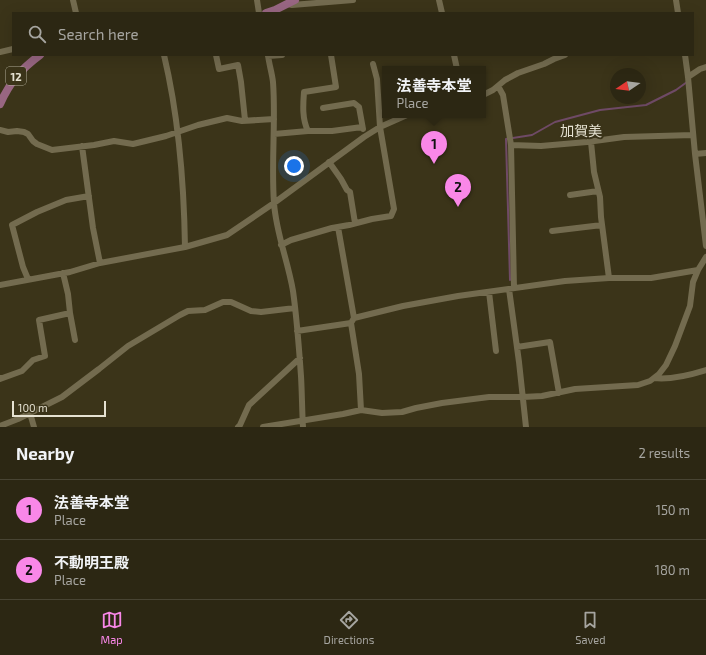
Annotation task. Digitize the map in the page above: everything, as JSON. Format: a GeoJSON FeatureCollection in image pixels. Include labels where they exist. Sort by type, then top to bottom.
{"type":"FeatureCollection","features":[{"type":"Feature","properties":{"kind":"main road"},"geometry":{"type":"LineString","coordinates":[[268,12],[292,2]]}},
{"type":"Feature","properties":{"kind":"main road","name":"12"},"geometry":{"type":"LineString","coordinates":[[0,104],[17,75],[25,66],[39,56]]}},
{"type":"Feature","properties":{"kind":"street"},"geometry":{"type":"LineString","coordinates":[[73,0],[76,12]]}},
{"type":"Feature","properties":{"kind":"street"},"geometry":{"type":"LineString","coordinates":[[257,0],[259,12]]}},
{"type":"Feature","properties":{"kind":"street"},"geometry":{"type":"LineString","coordinates":[[292,2],[292,5],[353,0]]}},
{"type":"Feature","properties":{"kind":"street"},"geometry":{"type":"LineString","coordinates":[[439,0],[442,12]]}},
{"type":"Feature","properties":{"kind":"street"},"geometry":{"type":"LineString","coordinates":[[676,0],[678,12]]}},
{"type":"Feature","properties":{"kind":"street"},"geometry":{"type":"LineString","coordinates":[[0,52],[12,49]]}},
{"type":"Feature","properties":{"kind":"street"},"geometry":{"type":"LineString","coordinates":[[164,56],[173,97],[177,132],[184,204],[185,247]]}},
{"type":"Feature","properties":{"kind":"street"},"geometry":{"type":"LineString","coordinates":[[216,56],[219,69],[238,65],[245,120]]}},
{"type":"Feature","properties":{"kind":"street"},"geometry":{"type":"LineString","coordinates":[[268,56],[273,80],[273,175],[276,225],[293,290],[300,358],[303,424]]}},
{"type":"Feature","properties":{"kind":"street"},"geometry":{"type":"LineString","coordinates":[[308,131],[303,110],[304,92],[336,87],[331,56]]}},
{"type":"Feature","properties":{"kind":"street"},"geometry":{"type":"LineString","coordinates":[[454,56],[456,66]]}},
{"type":"Feature","properties":{"kind":"street"},"geometry":{"type":"LineString","coordinates":[[486,93],[493,90],[505,80],[518,73],[562,56]]}},
{"type":"Feature","properties":{"kind":"street"},"geometry":{"type":"LineString","coordinates":[[685,56],[689,80],[695,154],[706,246]]}},
{"type":"Feature","properties":{"kind":"street"},"geometry":{"type":"LineString","coordinates":[[281,245],[291,240],[332,228],[391,216],[394,209],[380,127],[377,79],[373,64]]}},
{"type":"Feature","properties":{"kind":"street"},"geometry":{"type":"LineString","coordinates":[[689,80],[700,69],[706,67]]}},
{"type":"Feature","properties":{"kind":"street"},"geometry":{"type":"LineString","coordinates":[[498,86],[503,95],[510,141],[511,289],[526,427]]}},
{"type":"Feature","properties":{"kind":"street"},"geometry":{"type":"LineString","coordinates":[[323,108],[354,103],[358,107],[364,137]]}},
{"type":"Feature","properties":{"kind":"street"},"geometry":{"type":"LineString","coordinates":[[0,130],[8,132],[24,132],[28,134],[37,144],[52,150],[114,141],[133,144],[227,118],[245,120],[274,119]]}},
{"type":"Feature","properties":{"kind":"street"},"geometry":{"type":"LineString","coordinates":[[0,284],[63,273],[100,263],[185,247],[228,235],[364,137],[380,127],[400,118]]}},
{"type":"Feature","properties":{"kind":"street"},"geometry":{"type":"LineString","coordinates":[[274,134],[308,131],[332,131],[362,127]]}},
{"type":"Feature","properties":{"kind":"street"},"geometry":{"type":"LineString","coordinates":[[510,141],[541,146],[591,142],[624,137],[694,135]]}},
{"type":"Feature","properties":{"kind":"street"},"geometry":{"type":"LineString","coordinates":[[591,142],[594,172],[600,197],[609,278]]}},
{"type":"Feature","properties":{"kind":"street"},"geometry":{"type":"LineString","coordinates":[[82,146],[100,263]]}},
{"type":"Feature","properties":{"kind":"street"},"geometry":{"type":"LineString","coordinates":[[695,154],[706,153]]}},
{"type":"Feature","properties":{"kind":"street"},"geometry":{"type":"LineString","coordinates":[[329,162],[342,179],[347,190],[350,192],[355,224]]}},
{"type":"Feature","properties":{"kind":"street"},"geometry":{"type":"LineString","coordinates":[[570,195],[598,191]]}},
{"type":"Feature","properties":{"kind":"street"},"geometry":{"type":"LineString","coordinates":[[28,279],[23,268],[12,225],[37,212],[66,200],[89,196]]}},
{"type":"Feature","properties":{"kind":"street"},"geometry":{"type":"LineString","coordinates":[[552,231],[602,225]]}},
{"type":"Feature","properties":{"kind":"street"},"geometry":{"type":"LineString","coordinates":[[338,227],[359,374],[361,410]]}},
{"type":"Feature","properties":{"kind":"street"},"geometry":{"type":"LineString","coordinates":[[705,258],[706,269]]}},
{"type":"Feature","properties":{"kind":"street"},"geometry":{"type":"LineString","coordinates":[[263,427],[303,424],[361,410],[382,413],[402,412],[442,403],[489,397],[542,396],[575,390],[638,385],[650,381],[659,374],[675,346],[690,306],[693,282],[705,258]]}},
{"type":"Feature","properties":{"kind":"street"},"geometry":{"type":"LineString","coordinates":[[297,331],[352,320],[404,306],[458,296],[565,281],[609,278],[651,278],[698,270]]}},
{"type":"Feature","properties":{"kind":"street"},"geometry":{"type":"LineString","coordinates":[[63,273],[68,294],[75,340]]}},
{"type":"Feature","properties":{"kind":"street"},"geometry":{"type":"LineString","coordinates":[[489,292],[496,351]]}},
{"type":"Feature","properties":{"kind":"street"},"geometry":{"type":"LineString","coordinates":[[0,426],[18,419],[62,397],[128,346],[180,315],[188,312],[205,310],[223,302],[232,302],[251,310],[261,312],[295,308]]}},
{"type":"Feature","properties":{"kind":"street"},"geometry":{"type":"LineString","coordinates":[[0,378],[22,371],[33,360],[45,356],[39,320],[70,313]]}},
{"type":"Feature","properties":{"kind":"street"},"geometry":{"type":"LineString","coordinates":[[517,347],[550,342],[559,393]]}},
{"type":"Feature","properties":{"kind":"street"},"geometry":{"type":"LineString","coordinates":[[238,427],[249,405],[300,358]]}},
{"type":"Feature","properties":{"kind":"street"},"geometry":{"type":"LineString","coordinates":[[654,378],[661,379],[706,370]]}},
{"type":"Feature","properties":{"kind":"street"},"geometry":{"type":"LineString","coordinates":[[30,413],[34,427]]}},
{"type":"Feature","properties":{"kind":"waterway"},"geometry":{"type":"LineString","coordinates":[[510,280],[506,139],[532,135],[555,122],[600,110],[646,105],[676,90],[687,82]]}},
{"type":"Feature","properties":{"kind":"place","name":"法善寺本堂"},"geometry":{"type":"Point","coordinates":[434,164]}},
{"type":"Feature","properties":{"kind":"place","name":"不動明王殿"},"geometry":{"type":"Point","coordinates":[458,207]}},
{"type":"Feature","properties":{"kind":"district","name":"加賀美"},"geometry":{"type":"Point","coordinates":[581,130]}}]}
